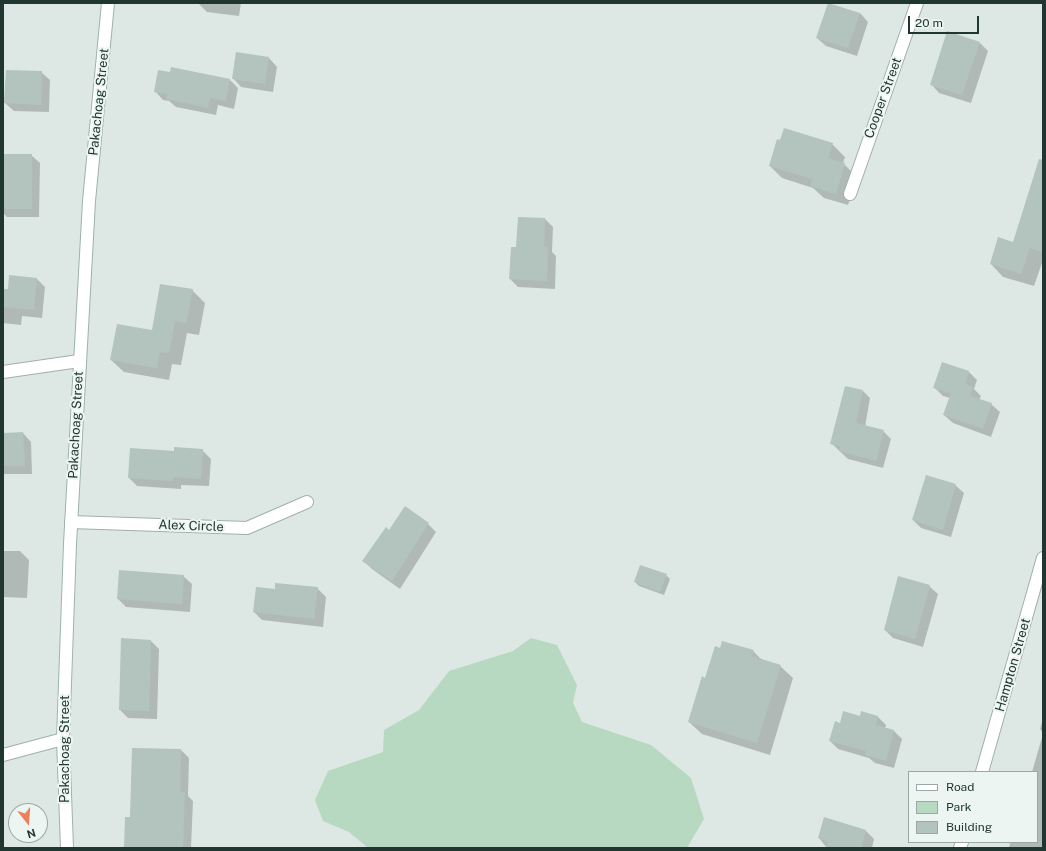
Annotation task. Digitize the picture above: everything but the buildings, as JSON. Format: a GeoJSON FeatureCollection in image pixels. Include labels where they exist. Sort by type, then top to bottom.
{"type":"FeatureCollection","features":[{"type":"Feature","properties":{"kind":"street","name":"Pakachoag Street"},"geometry":{"type":"LineString","coordinates":[[67,848],[63,739],[71,522],[89,201],[108,3]]}},
{"type":"Feature","properties":{"kind":"street","name":"Cooper Street"},"geometry":{"type":"LineString","coordinates":[[850,194],[917,3]]}},
{"type":"Feature","properties":{"kind":"street"},"geometry":{"type":"LineString","coordinates":[[3,372],[79,361]]}},
{"type":"Feature","properties":{"kind":"street","name":"Alex Circle"},"geometry":{"type":"LineString","coordinates":[[71,522],[247,528],[307,502]]}},
{"type":"Feature","properties":{"kind":"street","name":"Hampton Street"},"geometry":{"type":"LineString","coordinates":[[982,771],[1043,559]]}},
{"type":"Feature","properties":{"kind":"street"},"geometry":{"type":"LineString","coordinates":[[3,755],[63,739]]}},
{"type":"Feature","properties":{"kind":"green space"},"geometry":{"type":"Polygon","coordinates":[[[531,638],[557,645],[577,685],[573,703],[582,722],[651,745],[691,778],[704,819],[687,848],[368,848],[349,832],[323,821],[315,800],[328,771],[383,752],[384,730],[419,710],[449,671],[513,651],[531,638]]]}}]}
